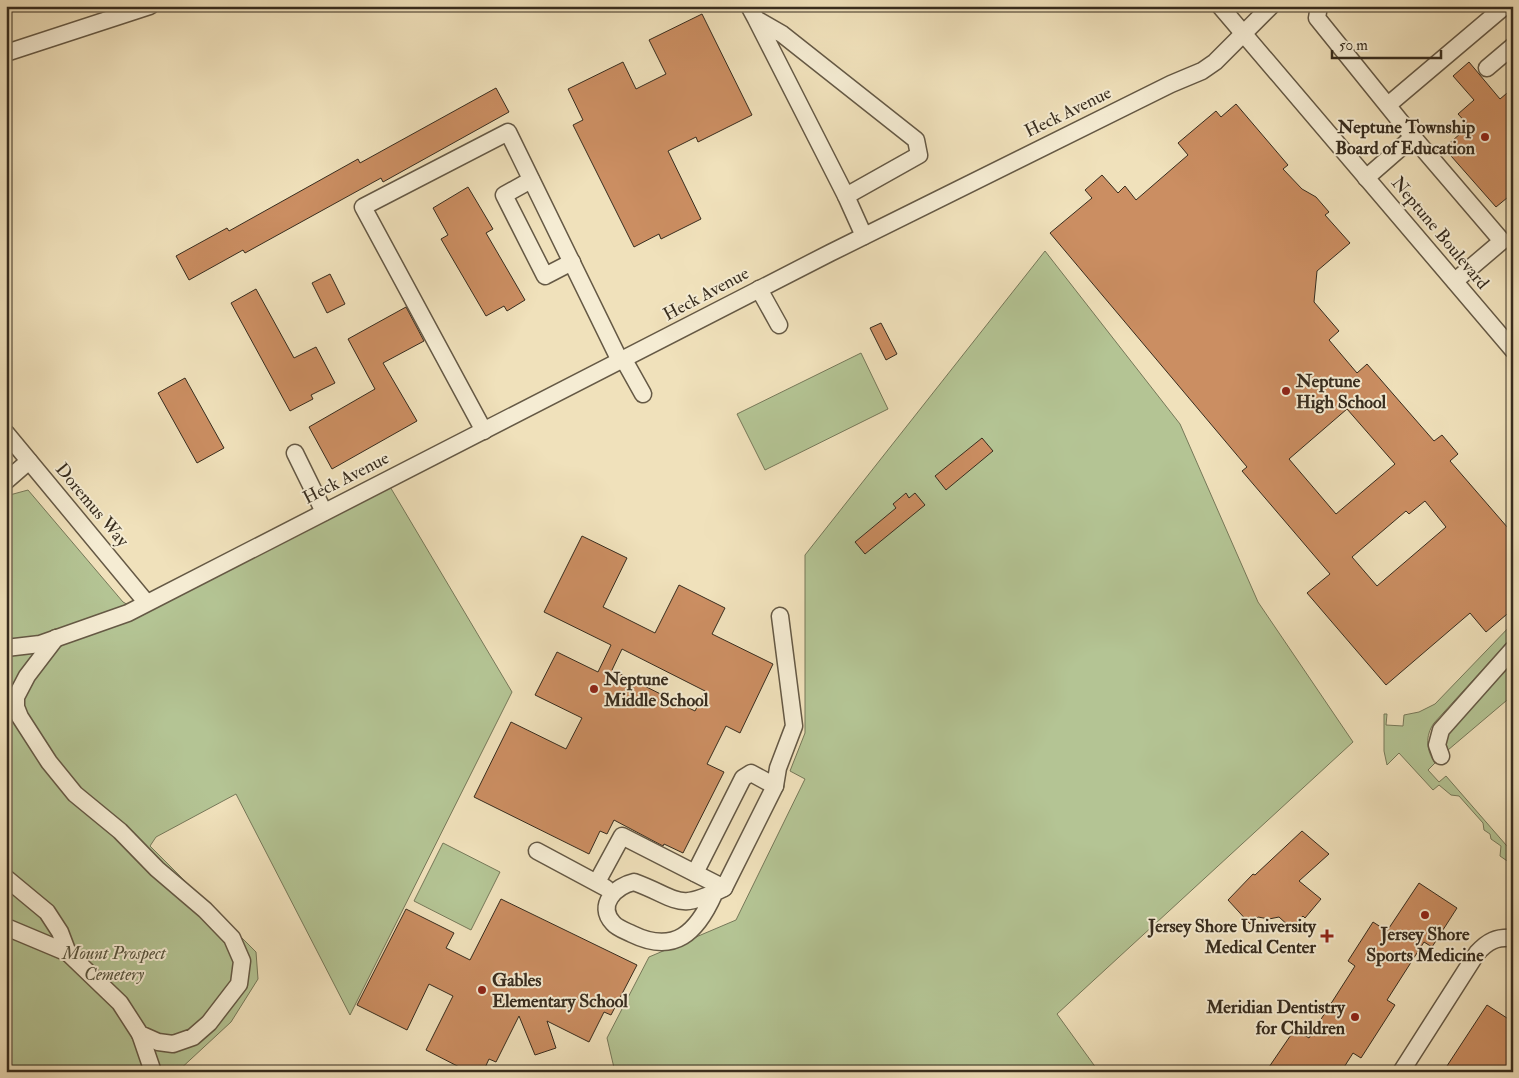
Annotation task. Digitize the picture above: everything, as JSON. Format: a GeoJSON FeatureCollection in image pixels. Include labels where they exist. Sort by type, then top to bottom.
{"type":"FeatureCollection","features":[{"type":"Feature","properties":{"kind":"street"},"geometry":{"type":"LineString","coordinates":[[6,53],[150,6]]}},
{"type":"Feature","properties":{"kind":"street","name":"Neptune Boulevard"},"geometry":{"type":"LineString","coordinates":[[1220,6],[1513,350]]}},
{"type":"Feature","properties":{"kind":"street","name":"Heck Avenue"},"geometry":{"type":"LineString","coordinates":[[6,648],[40,644],[128,613],[146,602],[864,236],[1162,88],[1202,71],[1215,62],[1271,6]]}},
{"type":"Feature","properties":{"kind":"street"},"geometry":{"type":"LineString","coordinates":[[1319,6],[1317,18],[1413,137],[1502,241],[1454,281]]}},
{"type":"Feature","properties":{"kind":"street"},"geometry":{"type":"LineString","coordinates":[[1388,105],[1506,6],[1513,13]]}},
{"type":"Feature","properties":{"kind":"street"},"geometry":{"type":"LineString","coordinates":[[752,13],[846,196],[864,236]]}},
{"type":"Feature","properties":{"kind":"street"},"geometry":{"type":"LineString","coordinates":[[752,13],[782,34],[916,140],[919,155],[846,196]]}},
{"type":"Feature","properties":{"kind":"street"},"geometry":{"type":"LineString","coordinates":[[1487,68],[1513,46]]}},
{"type":"Feature","properties":{"kind":"street"},"geometry":{"type":"LineString","coordinates":[[484,431],[364,207],[508,132],[622,360],[643,394]]}},
{"type":"Feature","properties":{"kind":"street"},"geometry":{"type":"LineString","coordinates":[[1366,178],[1413,137]]}},
{"type":"Feature","properties":{"kind":"street"},"geometry":{"type":"LineString","coordinates":[[531,180],[504,194],[544,276],[572,262]]}},
{"type":"Feature","properties":{"kind":"street"},"geometry":{"type":"LineString","coordinates":[[759,289],[779,326]]}},
{"type":"Feature","properties":{"kind":"street","name":"Doremus Way"},"geometry":{"type":"LineString","coordinates":[[6,433],[146,602]]}},
{"type":"Feature","properties":{"kind":"street"},"geometry":{"type":"LineString","coordinates":[[295,453],[324,512]]}},
{"type":"Feature","properties":{"kind":"street"},"geometry":{"type":"LineString","coordinates":[[6,481],[30,461]]}},
{"type":"Feature","properties":{"kind":"street"},"geometry":{"type":"LineString","coordinates":[[719,891],[698,901],[681,903],[634,882],[621,886],[613,893],[607,908],[611,922],[642,939],[668,943],[680,938],[694,928],[719,891],[775,786],[778,768],[794,726],[780,616]]}},
{"type":"Feature","properties":{"kind":"street"},"geometry":{"type":"LineString","coordinates":[[56,638],[27,676],[16,697],[16,708],[20,716],[49,762],[75,794],[120,831],[157,869],[204,910],[232,938],[242,961],[239,984],[209,1023],[193,1037],[173,1044],[158,1042],[140,1034]]}},
{"type":"Feature","properties":{"kind":"street"},"geometry":{"type":"LineString","coordinates":[[1441,756],[1436,745],[1442,730],[1513,649]]}},
{"type":"Feature","properties":{"kind":"street"},"geometry":{"type":"LineString","coordinates":[[695,873],[743,778],[751,773],[775,786]]}},
{"type":"Feature","properties":{"kind":"street"},"geometry":{"type":"LineString","coordinates":[[597,882],[622,836],[695,873],[719,891]]}},
{"type":"Feature","properties":{"kind":"street"},"geometry":{"type":"LineString","coordinates":[[538,851],[597,882],[613,893]]}},
{"type":"Feature","properties":{"kind":"street"},"geometry":{"type":"LineString","coordinates":[[6,878],[35,900],[47,912],[60,932],[68,953]]}},
{"type":"Feature","properties":{"kind":"street"},"geometry":{"type":"LineString","coordinates":[[6,927],[68,953],[120,1003],[140,1034],[152,1070]]}},
{"type":"Feature","properties":{"kind":"street"},"geometry":{"type":"LineString","coordinates":[[1401,1072],[1477,953],[1487,943],[1496,938],[1513,938]]}},
{"type":"Feature","properties":{"kind":"street"},"geometry":{"type":"LineString","coordinates":[[152,1070],[173,1044]]}},
{"type":"Feature","properties":{"kind":"green space"},"geometry":{"type":"Polygon","coordinates":[[[1045,251],[1180,424],[1258,602],[1353,742],[1057,1014],[1099,1072],[615,1072],[607,1038],[649,957],[736,920],[805,779],[790,771],[805,733],[805,555],[1045,251]]]}},
{"type":"Feature","properties":{"kind":"green space"},"geometry":{"type":"Polygon","coordinates":[[[861,353],[888,409],[765,470],[737,414],[861,353]]]}},
{"type":"Feature","properties":{"kind":"green space","name":"Mount Prospect Cemetery"},"geometry":{"type":"Polygon","coordinates":[[[386,480],[512,692],[350,1015],[236,794],[156,837],[150,846],[256,952],[258,979],[231,1022],[177,1072],[6,1072],[6,496],[28,490],[123,602],[130,606],[386,480]]]}},
{"type":"Feature","properties":{"kind":"green space"},"geometry":{"type":"Polygon","coordinates":[[[1513,623],[1513,636],[1431,728],[1428,748],[1435,763],[1428,770],[1439,782],[1446,776],[1513,853],[1513,865],[1500,856],[1501,846],[1491,839],[1490,834],[1484,830],[1483,823],[1459,796],[1451,795],[1439,785],[1433,790],[1399,753],[1387,765],[1384,751],[1384,714],[1387,714],[1386,725],[1403,726],[1404,715],[1419,712],[1435,704],[1513,623]]]}},
{"type":"Feature","properties":{"kind":"green space"},"geometry":{"type":"Polygon","coordinates":[[[1513,662],[1513,695],[1448,750],[1445,742],[1448,734],[1513,662]]]}},
{"type":"Feature","properties":{"kind":"green space"},"geometry":{"type":"Polygon","coordinates":[[[443,843],[500,872],[471,930],[414,901],[443,843]]]}},
{"type":"Feature","properties":{"kind":"building"},"geometry":{"type":"Polygon","coordinates":[[[702,14],[752,115],[698,142],[696,137],[668,151],[701,219],[661,239],[659,234],[634,247],[573,125],[583,120],[568,89],[623,62],[636,89],[666,74],[649,40],[702,14]]]}},
{"type":"Feature","properties":{"kind":"building","name":"Neptune Township Board of Education"},"geometry":{"type":"Polygon","coordinates":[[[1469,62],[1500,99],[1513,88],[1513,193],[1496,207],[1444,148],[1469,126],[1458,114],[1474,100],[1453,76],[1469,62]]]}},
{"type":"Feature","properties":{"kind":"building"},"geometry":{"type":"Polygon","coordinates":[[[496,88],[509,112],[383,182],[381,178],[245,253],[243,250],[189,280],[176,256],[227,228],[229,231],[358,159],[360,163],[496,88]]]}},
{"type":"Feature","properties":{"kind":"building","name":"Neptune High School"},"geometry":{"type":"Polygon","coordinates":[[[1236,104],[1288,165],[1283,169],[1302,189],[1316,197],[1329,212],[1325,215],[1350,243],[1317,271],[1314,302],[1339,331],[1329,340],[1357,373],[1367,364],[1434,441],[1442,435],[1458,454],[1450,461],[1508,528],[1513,528],[1513,609],[1486,632],[1470,613],[1386,685],[1307,593],[1330,574],[1242,471],[1247,467],[1050,233],[1092,198],[1085,190],[1102,175],[1118,193],[1125,186],[1136,200],[1188,155],[1178,143],[1216,111],[1221,117],[1236,104]],[[1347,409],[1289,459],[1336,514],[1395,464],[1347,409]],[[1425,501],[1409,514],[1406,511],[1352,557],[1377,586],[1446,527],[1425,501]]]}},
{"type":"Feature","properties":{"kind":"building"},"geometry":{"type":"Polygon","coordinates":[[[468,187],[493,229],[486,233],[525,300],[507,311],[504,306],[486,316],[441,239],[448,235],[433,208],[468,187]]]}},
{"type":"Feature","properties":{"kind":"building"},"geometry":{"type":"Polygon","coordinates":[[[330,274],[345,304],[327,313],[312,283],[330,274]]]}},
{"type":"Feature","properties":{"kind":"building"},"geometry":{"type":"Polygon","coordinates":[[[256,289],[294,358],[316,347],[335,383],[311,395],[313,399],[290,411],[231,303],[256,289]]]}},
{"type":"Feature","properties":{"kind":"building"},"geometry":{"type":"Polygon","coordinates":[[[406,307],[424,341],[383,363],[417,421],[332,469],[309,427],[375,389],[348,339],[406,307]]]}},
{"type":"Feature","properties":{"kind":"building"},"geometry":{"type":"Polygon","coordinates":[[[881,323],[897,354],[886,360],[870,328],[881,323]]]}},
{"type":"Feature","properties":{"kind":"building"},"geometry":{"type":"Polygon","coordinates":[[[185,378],[224,448],[197,463],[158,393],[185,378]]]}},
{"type":"Feature","properties":{"kind":"building"},"geometry":{"type":"Polygon","coordinates":[[[982,438],[993,451],[946,490],[935,476],[982,438]]]}},
{"type":"Feature","properties":{"kind":"building"},"geometry":{"type":"Polygon","coordinates":[[[906,493],[909,498],[915,493],[925,505],[865,554],[855,542],[896,508],[893,504],[906,493]]]}},
{"type":"Feature","properties":{"kind":"building","name":"Neptune Middle School"},"geometry":{"type":"Polygon","coordinates":[[[582,536],[627,558],[603,607],[655,633],[679,585],[725,608],[712,634],[773,664],[740,733],[726,726],[707,764],[724,772],[683,853],[664,844],[663,846],[614,820],[607,834],[600,831],[589,854],[474,797],[511,722],[566,749],[582,718],[535,695],[557,652],[598,672],[611,645],[544,612],[582,536]],[[622,649],[612,670],[695,711],[705,691],[622,649]]]}},
{"type":"Feature","properties":{"kind":"building"},"geometry":{"type":"Polygon","coordinates":[[[1302,831],[1329,854],[1299,881],[1321,899],[1305,918],[1303,916],[1291,928],[1279,917],[1269,919],[1258,917],[1250,924],[1228,900],[1253,874],[1255,875],[1302,831]]]}},
{"type":"Feature","properties":{"kind":"building"},"geometry":{"type":"Polygon","coordinates":[[[1419,883],[1457,908],[1432,947],[1424,942],[1387,1000],[1395,1005],[1361,1058],[1353,1053],[1341,1072],[1276,1072],[1269,1067],[1295,1029],[1309,1038],[1355,966],[1348,961],[1373,922],[1387,931],[1419,883]]]}},
{"type":"Feature","properties":{"kind":"building","name":"Gables Elementary School"},"geometry":{"type":"Polygon","coordinates":[[[501,899],[637,965],[611,1015],[604,1012],[589,1042],[547,1021],[556,1048],[535,1055],[519,1016],[496,1062],[489,1059],[483,1072],[469,1072],[426,1050],[453,996],[429,984],[407,1030],[357,1005],[406,909],[454,933],[446,948],[470,960],[501,899]]]}},
{"type":"Feature","properties":{"kind":"building"},"geometry":{"type":"Polygon","coordinates":[[[1487,1005],[1513,1022],[1513,1072],[1443,1072],[1487,1005]]]}},
{"type":"Feature","properties":{"kind":"place","name":"Neptune Township Board of Education"},"geometry":{"type":"Point","coordinates":[1485,137]}},
{"type":"Feature","properties":{"kind":"place","name":"Neptune High School"},"geometry":{"type":"Point","coordinates":[1286,391]}},
{"type":"Feature","properties":{"kind":"place","name":"Neptune Middle School"},"geometry":{"type":"Point","coordinates":[594,689]}},
{"type":"Feature","properties":{"kind":"place","name":"Jersey Shore Sports Medicine"},"geometry":{"type":"Point","coordinates":[1425,915]}},
{"type":"Feature","properties":{"kind":"place","name":"Jersey Shore University Medical Center"},"geometry":{"type":"Point","coordinates":[1327,936]}},
{"type":"Feature","properties":{"kind":"place","name":"Gables Elementary School"},"geometry":{"type":"Point","coordinates":[482,990]}},
{"type":"Feature","properties":{"kind":"place","name":"Meridian Dentistry for Children"},"geometry":{"type":"Point","coordinates":[1355,1017]}}]}
